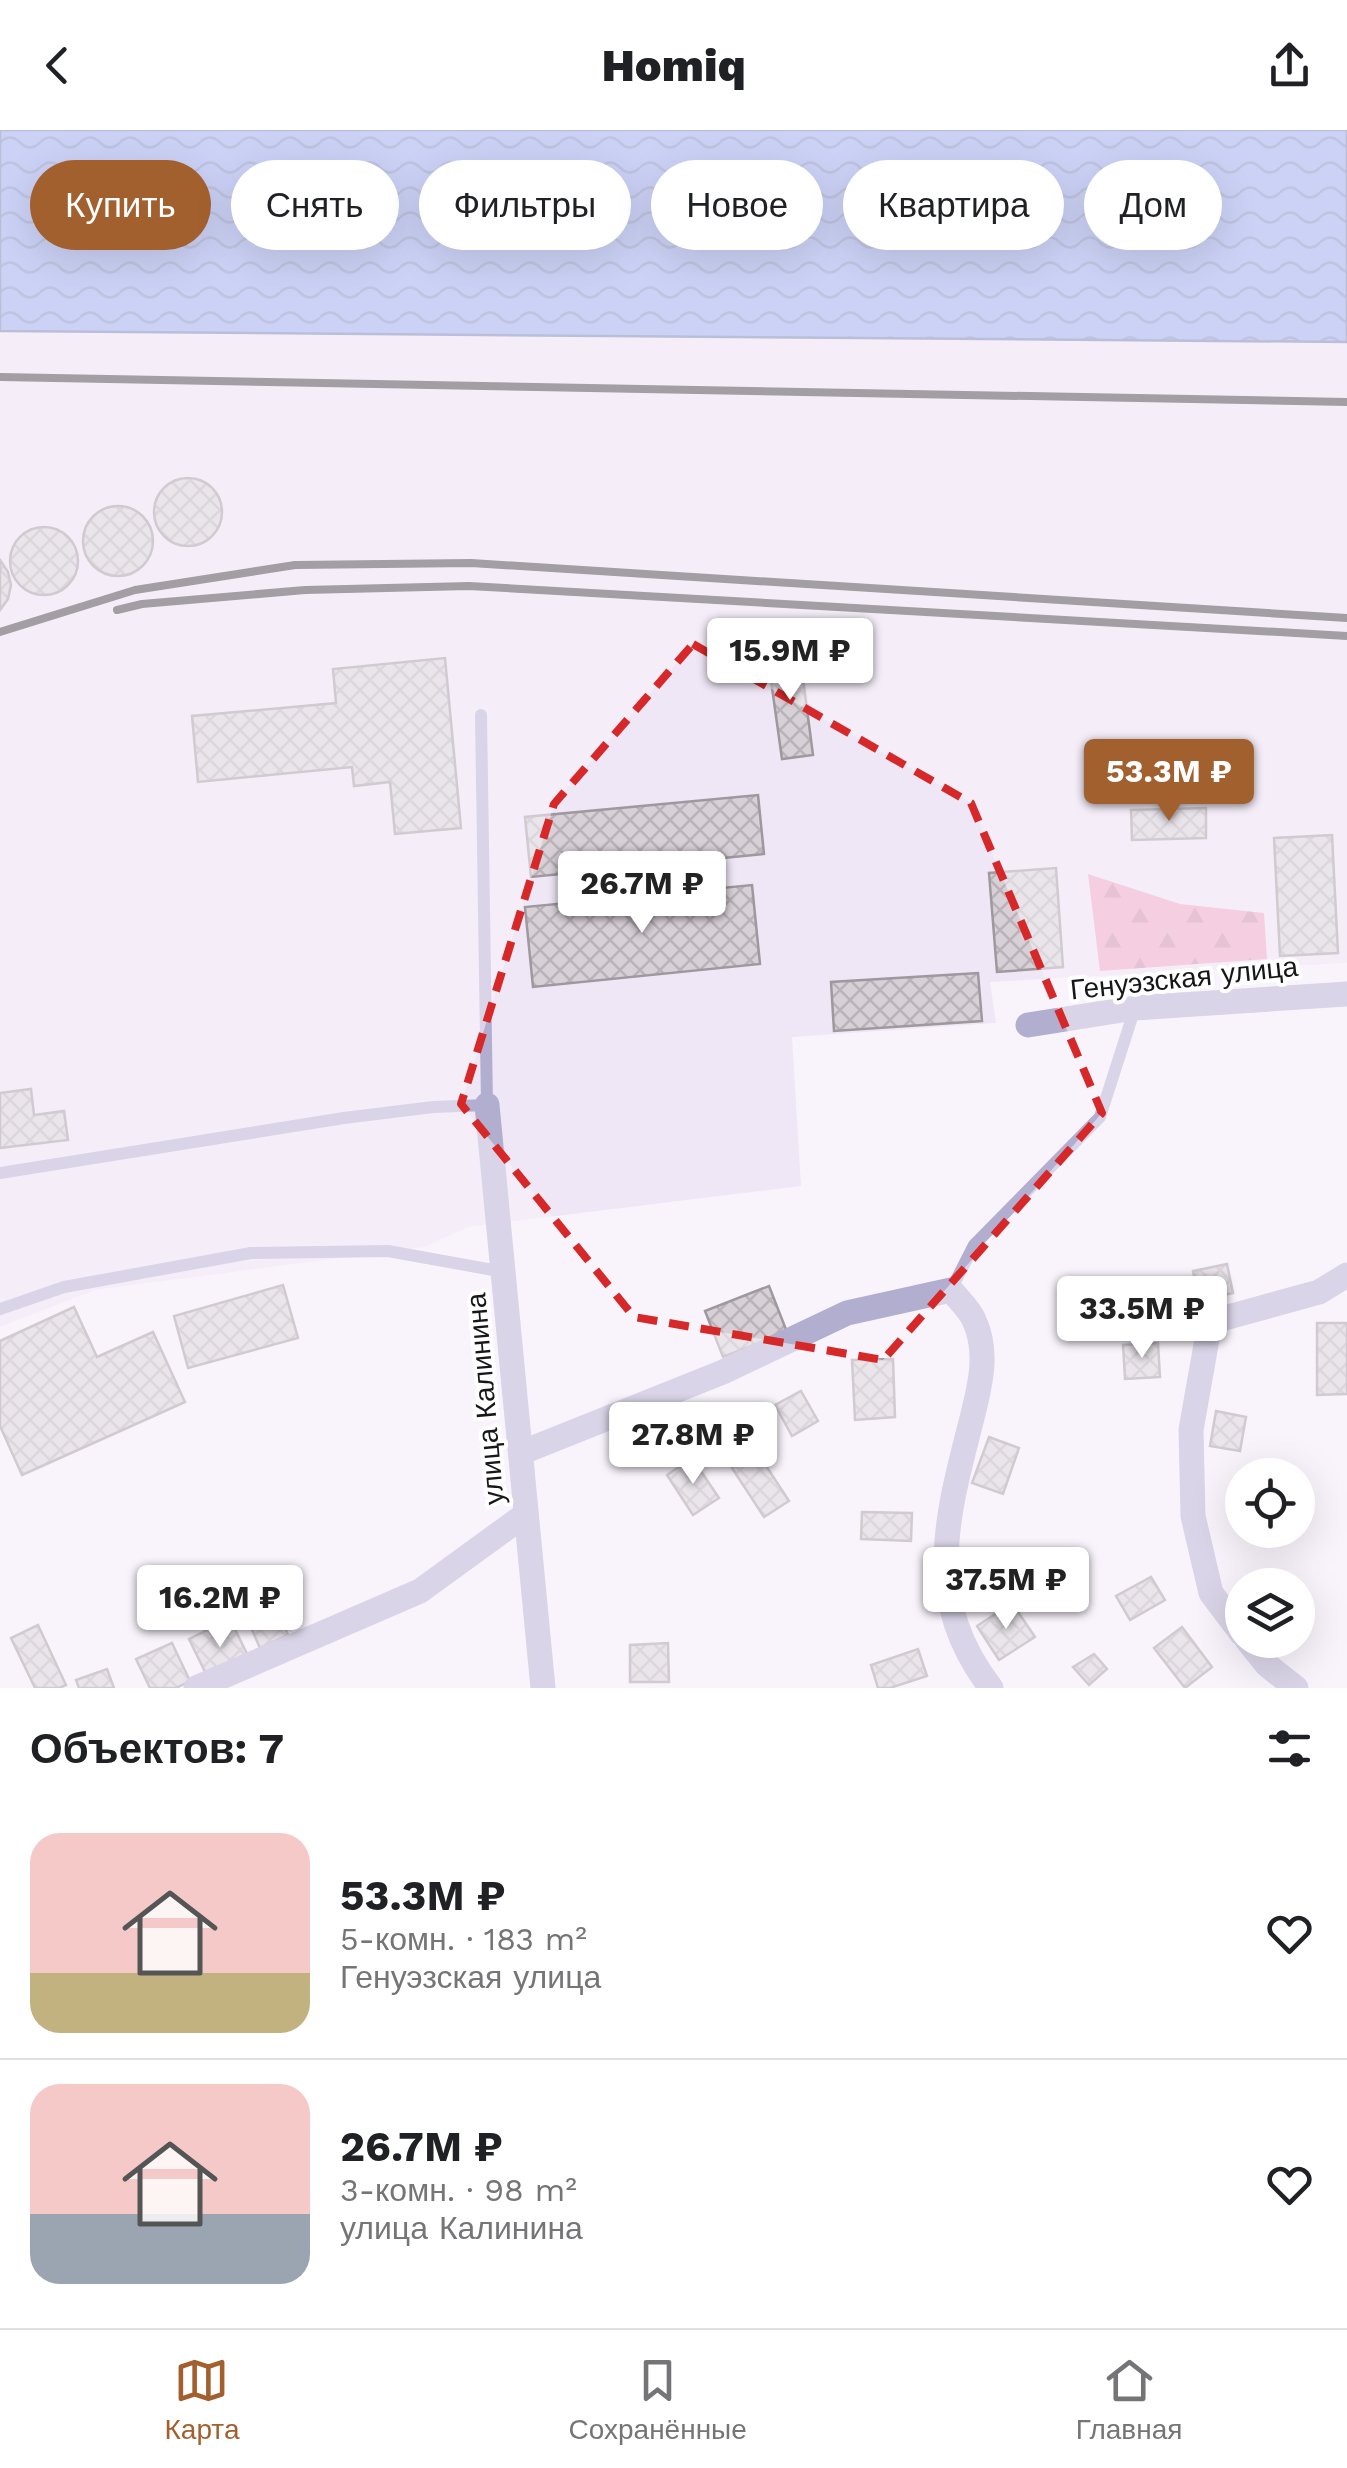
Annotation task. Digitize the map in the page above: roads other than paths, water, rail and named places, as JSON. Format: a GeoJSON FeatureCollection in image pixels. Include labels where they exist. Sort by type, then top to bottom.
{"type":"FeatureCollection","features":[{"type":"Feature","properties":{"kind":"street","name":"Генуэзская улица"},"geometry":{"type":"LineString","coordinates":[[1028,1026],[1135,1008],[1347,994]]}},
{"type":"Feature","properties":{"kind":"street","name":"улица Калинина"},"geometry":{"type":"LineString","coordinates":[[487,1105],[543,1688]]}},
{"type":"Feature","properties":{"kind":"street"},"geometry":{"type":"LineString","coordinates":[[1225,1612],[1210,1593],[1193,1516],[1191,1430],[1210,1322],[1319,1292],[1347,1276]]}},
{"type":"Feature","properties":{"kind":"street"},"geometry":{"type":"LineString","coordinates":[[523,1452],[724,1372],[848,1312],[950,1290],[974,1319],[984,1362],[949,1507],[944,1562],[952,1604],[972,1663],[992,1688]]}},
{"type":"Feature","properties":{"kind":"street"},"geometry":{"type":"LineString","coordinates":[[196,1688],[420,1591],[526,1514]]}},
{"type":"Feature","properties":{"kind":"street"},"geometry":{"type":"LineString","coordinates":[[1262,1658],[1296,1688]]}},
{"type":"Feature","properties":{"kind":"lane"},"geometry":{"type":"LineString","coordinates":[[0,1173],[344,1118],[487,1105],[481,715]]}},
{"type":"Feature","properties":{"kind":"lane"},"geometry":{"type":"LineString","coordinates":[[950,1290],[974,1245],[1100,1116],[1135,1008]]}},
{"type":"Feature","properties":{"kind":"lane"},"geometry":{"type":"LineString","coordinates":[[0,1308],[64,1287],[251,1252],[388,1251],[504,1272]]}},
{"type":"Feature","properties":{"kind":"water"},"geometry":{"type":"Polygon","coordinates":[[[0,130],[1347,130],[1347,342],[0,331],[0,130]]]}},
{"type":"Feature","properties":{"kind":"railway"},"geometry":{"type":"LineString","coordinates":[[0,377],[1347,402]]}},
{"type":"Feature","properties":{"kind":"railway"},"geometry":{"type":"LineString","coordinates":[[0,632],[135,590],[295,565],[471,563],[1347,618]]}},
{"type":"Feature","properties":{"kind":"railway"},"geometry":{"type":"LineString","coordinates":[[117,610],[142,604],[305,590],[469,586],[1347,636]]}}]}
